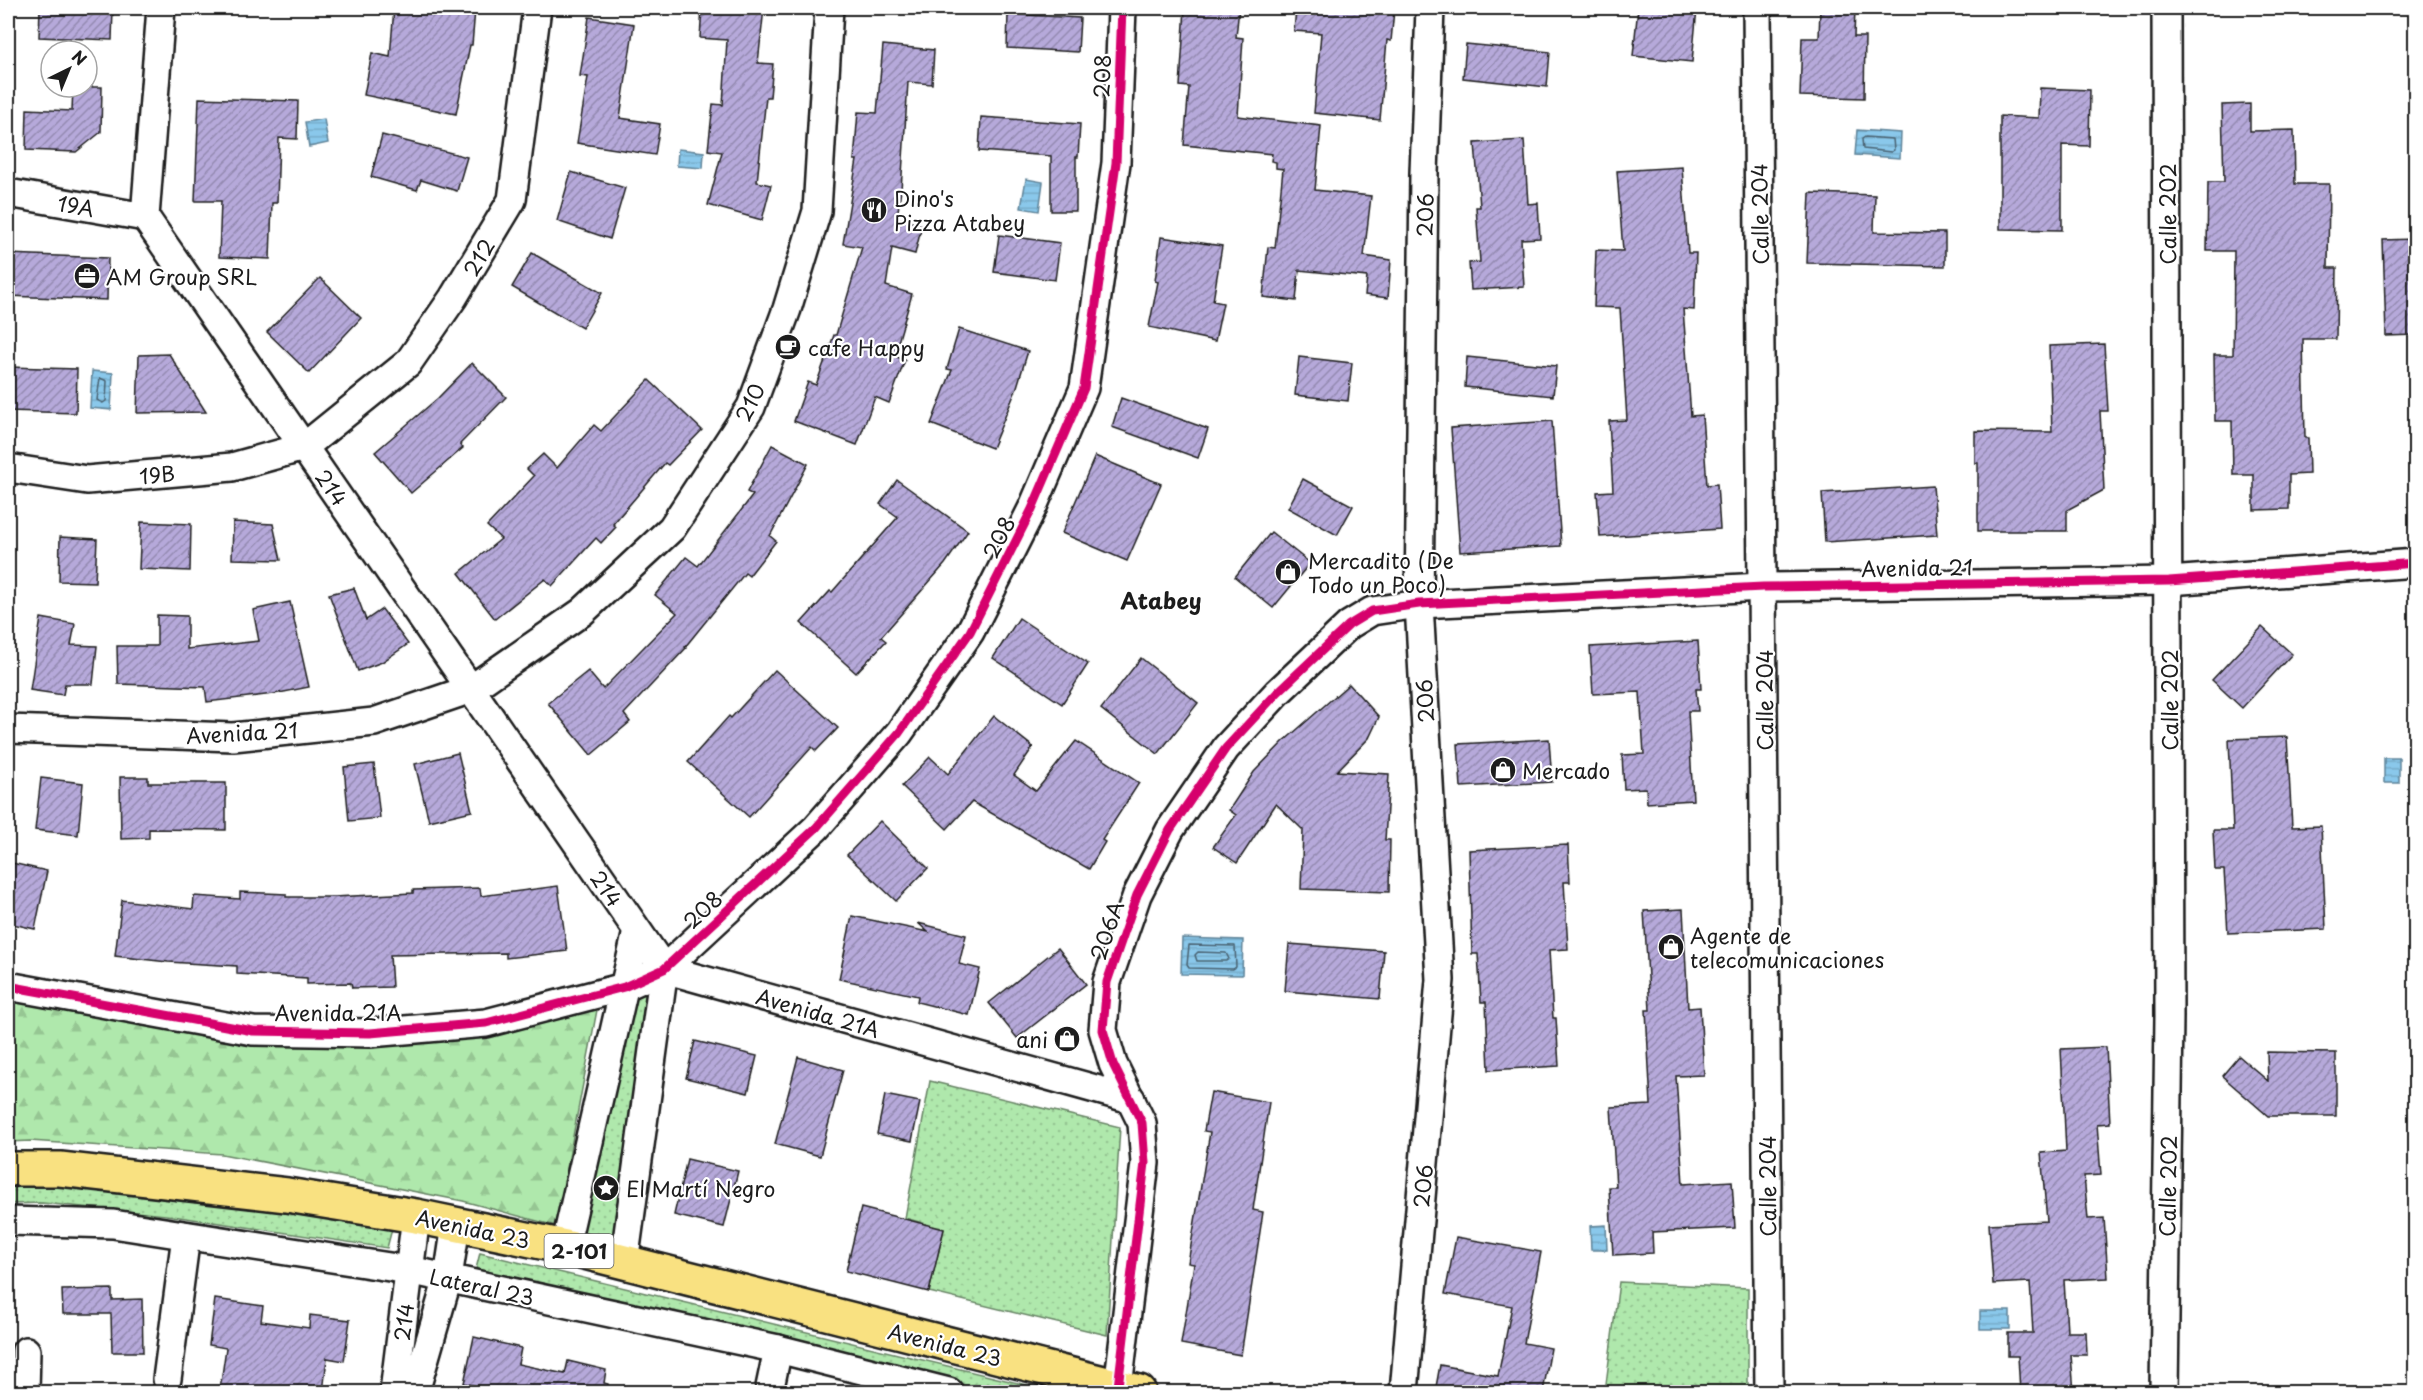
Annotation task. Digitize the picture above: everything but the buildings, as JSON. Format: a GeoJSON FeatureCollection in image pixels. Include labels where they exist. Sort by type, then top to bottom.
{"type":"FeatureCollection","features":[{"type":"Feature","properties":{"kind":"main road","name":"Avenida 23"},"geometry":{"type":"LineString","coordinates":[[8,1169],[60,1169],[276,1193],[416,1216],[565,1247],[1128,1390]]}},
{"type":"Feature","properties":{"kind":"street"},"geometry":{"type":"LineString","coordinates":[[145,217],[161,8]]}},
{"type":"Feature","properties":{"kind":"street","name":"212"},"geometry":{"type":"LineString","coordinates":[[304,447],[408,363],[453,298],[512,200],[537,8]]}},
{"type":"Feature","properties":{"kind":"street","name":"210"},"geometry":{"type":"LineString","coordinates":[[471,689],[582,612],[672,528],[750,407],[787,309],[817,211],[829,8]]}},
{"type":"Feature","properties":{"kind":"street","name":"208"},"geometry":{"type":"LineString","coordinates":[[664,969],[816,828],[899,733],[970,632],[1032,509],[1084,388],[1116,164],[1122,8]]}},
{"type":"Feature","properties":{"kind":"street","name":"206"},"geometry":{"type":"LineString","coordinates":[[1404,1392],[1440,980],[1419,604],[1424,173],[1430,8]]}},
{"type":"Feature","properties":{"kind":"street","name":"Calle 204"},"geometry":{"type":"LineString","coordinates":[[1757,8],[1769,1392]]}},
{"type":"Feature","properties":{"kind":"street","name":"Calle 202"},"geometry":{"type":"LineString","coordinates":[[2164,1392],[2169,1016],[2166,8]]}},
{"type":"Feature","properties":{"kind":"street","name":"19A"},"geometry":{"type":"LineString","coordinates":[[8,193],[145,217]]}},
{"type":"Feature","properties":{"kind":"street","name":"214"},"geometry":{"type":"LineString","coordinates":[[145,217],[664,969]]}},
{"type":"Feature","properties":{"kind":"street","name":"19B"},"geometry":{"type":"LineString","coordinates":[[8,468],[87,480],[232,467],[304,447]]}},
{"type":"Feature","properties":{"kind":"street","name":"Avenida 21"},"geometry":{"type":"LineString","coordinates":[[1419,604],[1763,587],[2169,581],[2415,562]]}},
{"type":"Feature","properties":{"kind":"street","name":"206A"},"geometry":{"type":"LineString","coordinates":[[1128,1390],[1145,1163],[1142,1123],[1113,1064],[1103,1030],[1107,982],[1137,896],[1170,830],[1226,748],[1278,692],[1349,625],[1372,611],[1419,604]]}},
{"type":"Feature","properties":{"kind":"street","name":"Avenida 21"},"geometry":{"type":"LineString","coordinates":[[8,729],[233,737],[374,722],[471,689]]}},
{"type":"Feature","properties":{"kind":"street"},"geometry":{"type":"LineString","coordinates":[[565,1247],[637,931]]}},
{"type":"Feature","properties":{"kind":"street"},"geometry":{"type":"LineString","coordinates":[[624,1263],[664,969]]}},
{"type":"Feature","properties":{"kind":"street","name":"Avenida 21A"},"geometry":{"type":"LineString","coordinates":[[8,986],[253,1031],[370,1034],[486,1023],[624,987],[664,969],[1131,1099]]}},
{"type":"Feature","properties":{"kind":"street","name":"214"},"geometry":{"type":"LineString","coordinates":[[394,1392],[416,1216]]}},
{"type":"Feature","properties":{"kind":"street","name":"Lateral 23"},"geometry":{"type":"LineString","coordinates":[[8,1221],[113,1224],[409,1270],[778,1349],[949,1392]]}},
{"type":"Feature","properties":{"kind":"street","name":"214"},"geometry":{"type":"LineString","coordinates":[[415,1392],[448,1278],[456,1225]]}},
{"type":"Feature","properties":{"kind":"street"},"geometry":{"type":"LineString","coordinates":[[167,1379],[186,1236]]}},
{"type":"Feature","properties":{"kind":"street"},"geometry":{"type":"LineString","coordinates":[[769,1392],[778,1349]]}},
{"type":"Feature","properties":{"kind":"street"},"geometry":{"type":"LineString","coordinates":[[25,1392],[26,1351]]}},
{"type":"Feature","properties":{"kind":"green space"},"geometry":{"type":"Polygon","coordinates":[[[654,987],[616,1241],[580,1232],[634,993],[654,987]]]}},
{"type":"Feature","properties":{"kind":"green space"},"geometry":{"type":"Polygon","coordinates":[[[8,996],[374,1044],[597,1010],[556,1226],[463,1201],[222,1154],[30,1141],[8,1142],[8,996]]]}},
{"type":"Feature","properties":{"kind":"green space"},"geometry":{"type":"Polygon","coordinates":[[[930,1081],[1120,1127],[1107,1335],[929,1292],[944,1229],[905,1218],[930,1081]]]}},
{"type":"Feature","properties":{"kind":"green space"},"geometry":{"type":"Polygon","coordinates":[[[44,1185],[172,1196],[392,1229],[387,1248],[166,1215],[42,1203],[8,1204],[8,1186],[44,1185]]]}},
{"type":"Feature","properties":{"kind":"green space"},"geometry":{"type":"Polygon","coordinates":[[[480,1253],[1055,1392],[988,1392],[476,1269],[480,1253]]]}},
{"type":"Feature","properties":{"kind":"green space"},"geometry":{"type":"Polygon","coordinates":[[[1619,1282],[1748,1288],[1748,1392],[1605,1392],[1619,1282]]]}},
{"type":"Feature","properties":{"kind":"water"},"geometry":{"type":"Polygon","coordinates":[[[324,119],[328,143],[309,147],[305,122],[324,119]]]}},
{"type":"Feature","properties":{"kind":"water"},"geometry":{"type":"Polygon","coordinates":[[[1857,130],[1901,133],[1900,158],[1855,155],[1857,130]]]}},
{"type":"Feature","properties":{"kind":"water"},"geometry":{"type":"Polygon","coordinates":[[[678,149],[704,152],[703,168],[677,166],[678,149]]]}},
{"type":"Feature","properties":{"kind":"water"},"geometry":{"type":"Polygon","coordinates":[[[1026,179],[1043,182],[1039,211],[1021,208],[1026,179]]]}},
{"type":"Feature","properties":{"kind":"water"},"geometry":{"type":"Polygon","coordinates":[[[92,371],[113,373],[111,410],[90,408],[92,371]]]}},
{"type":"Feature","properties":{"kind":"water"},"geometry":{"type":"Polygon","coordinates":[[[2384,758],[2399,758],[2399,783],[2384,783],[2384,758]]]}},
{"type":"Feature","properties":{"kind":"water"},"geometry":{"type":"Polygon","coordinates":[[[1182,938],[1243,940],[1242,975],[1181,974],[1182,938]]]}},
{"type":"Feature","properties":{"kind":"water"},"geometry":{"type":"Polygon","coordinates":[[[1606,1225],[1607,1250],[1591,1250],[1590,1226],[1606,1225]]]}},
{"type":"Feature","properties":{"kind":"water"},"geometry":{"type":"Polygon","coordinates":[[[1980,1311],[2010,1311],[2010,1329],[1980,1329],[1980,1311]]]}},
{"type":"Feature","properties":{"kind":"cycle path"},"geometry":{"type":"LineString","coordinates":[[8,986],[253,1031],[370,1033],[486,1023],[624,987],[664,969],[816,828],[899,733],[970,632],[1032,509],[1084,388],[1116,163],[1122,8]]}},
{"type":"Feature","properties":{"kind":"cycle path"},"geometry":{"type":"LineString","coordinates":[[1118,1387],[1145,1163],[1142,1123],[1113,1064],[1103,1030],[1107,982],[1137,895],[1170,830],[1226,748],[1278,692],[1349,625],[1372,611],[1419,604],[1763,587],[2169,581],[2416,563]]}},
{"type":"Feature","properties":{"kind":"place","name":"Dino's Pizza Atabey"},"geometry":{"type":"Point","coordinates":[874,210]}},
{"type":"Feature","properties":{"kind":"place","name":"AM Group SRL"},"geometry":{"type":"Point","coordinates":[87,276]}},
{"type":"Feature","properties":{"kind":"place","name":"cafe Happy"},"geometry":{"type":"Point","coordinates":[788,347]}},
{"type":"Feature","properties":{"kind":"place","name":"Mercadito (De Todo un Poco)"},"geometry":{"type":"Point","coordinates":[1288,572]}},
{"type":"Feature","properties":{"kind":"place","name":"Mercado"},"geometry":{"type":"Point","coordinates":[1503,770]}},
{"type":"Feature","properties":{"kind":"place","name":"Agente de telecomunicaciones"},"geometry":{"type":"Point","coordinates":[1671,947]}},
{"type":"Feature","properties":{"kind":"place","name":"ani"},"geometry":{"type":"Point","coordinates":[1067,1039]}},
{"type":"Feature","properties":{"kind":"place","name":"El Martí Negro"},"geometry":{"type":"Point","coordinates":[606,1188]}},
{"type":"Feature","properties":{"kind":"district","name":"Atabey"},"geometry":{"type":"Point","coordinates":[1161,599]}}]}
